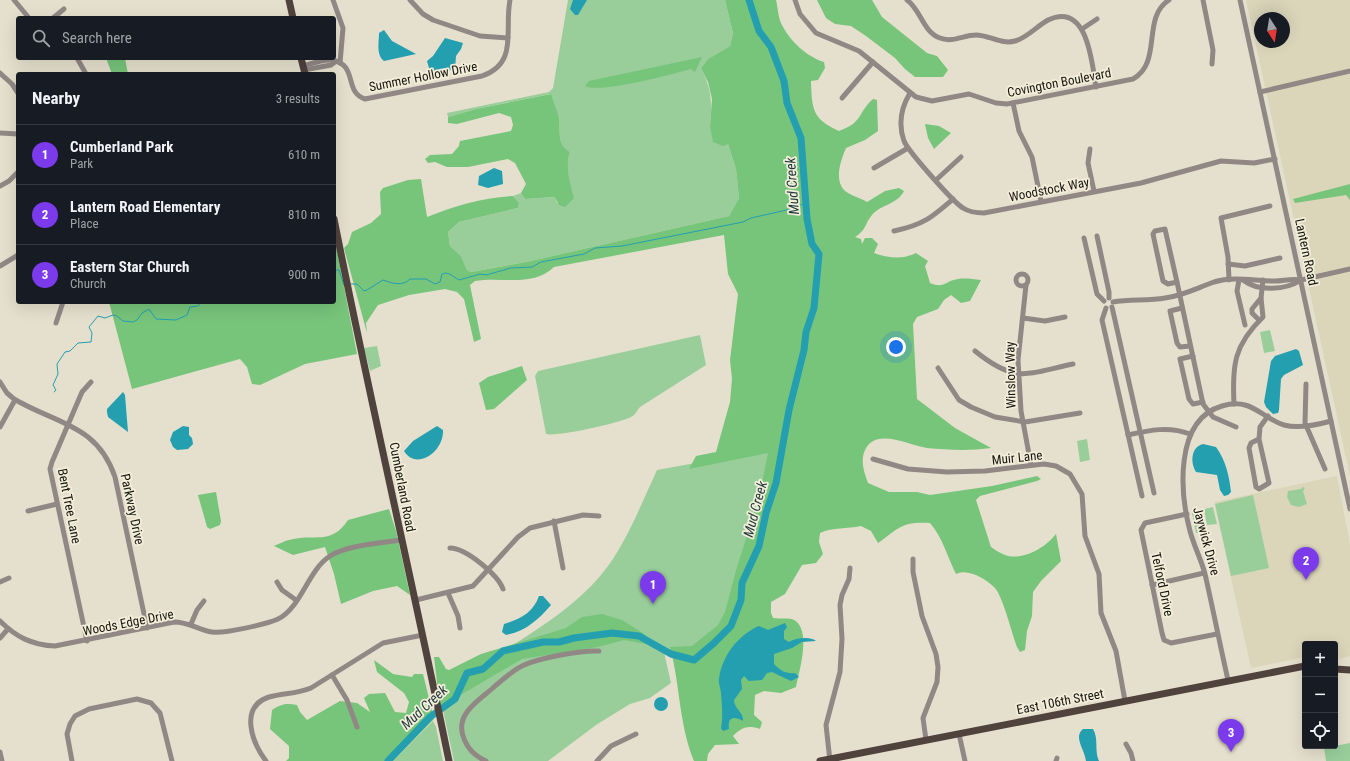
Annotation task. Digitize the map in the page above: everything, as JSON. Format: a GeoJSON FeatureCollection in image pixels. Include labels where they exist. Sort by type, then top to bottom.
{"type":"FeatureCollection","features":[{"type":"Feature","properties":{"kind":"main road"},"geometry":{"type":"LineString","coordinates":[[289,0],[293,16]]}},
{"type":"Feature","properties":{"kind":"main road"},"geometry":{"type":"LineString","coordinates":[[302,60],[304,70]]}},
{"type":"Feature","properties":{"kind":"main road","name":"Cumberland Road"},"geometry":{"type":"LineString","coordinates":[[336,228],[401,540],[416,600],[448,761]]}},
{"type":"Feature","properties":{"kind":"main road","name":"East 106th Street"},"geometry":{"type":"LineString","coordinates":[[820,761],[832,760],[926,740],[1302,667]]}},
{"type":"Feature","properties":{"kind":"street"},"geometry":{"type":"LineString","coordinates":[[14,0],[27,16]]}},
{"type":"Feature","properties":{"kind":"street"},"geometry":{"type":"LineString","coordinates":[[304,70],[338,62],[343,28],[334,0]]}},
{"type":"Feature","properties":{"kind":"street"},"geometry":{"type":"LineString","coordinates":[[410,0],[423,14],[433,20],[480,36],[508,38],[507,20],[510,0]]}},
{"type":"Feature","properties":{"kind":"street","name":"Covington Boulevard"},"geometry":{"type":"LineString","coordinates":[[795,0],[802,18],[816,33],[859,51],[910,93],[930,101],[969,94],[996,103],[1013,103],[1133,79],[1144,71],[1149,59],[1156,15],[1162,5],[1169,0]]}},
{"type":"Feature","properties":{"kind":"street"},"geometry":{"type":"LineString","coordinates":[[907,0],[914,6],[934,36],[946,40],[976,35],[1006,42],[1015,42],[1047,21],[1058,17],[1072,20],[1082,29],[1086,39],[1096,87]]}},
{"type":"Feature","properties":{"kind":"street"},"geometry":{"type":"LineString","coordinates":[[1203,0],[1213,50],[1212,64]]}},
{"type":"Feature","properties":{"kind":"street","name":"Lantern Road"},"geometry":{"type":"LineString","coordinates":[[1240,0],[1350,509]]}},
{"type":"Feature","properties":{"kind":"street"},"geometry":{"type":"LineString","coordinates":[[55,16],[64,9]]}},
{"type":"Feature","properties":{"kind":"street"},"geometry":{"type":"LineString","coordinates":[[1082,29],[1097,19]]}},
{"type":"Feature","properties":{"kind":"street","name":"Summer Hollow Drive"},"geometry":{"type":"LineString","coordinates":[[338,62],[348,70],[352,88],[358,96],[365,99],[374,98],[491,73],[504,59],[508,50],[508,38]]}},
{"type":"Feature","properties":{"kind":"street"},"geometry":{"type":"LineString","coordinates":[[79,60],[85,72]]}},
{"type":"Feature","properties":{"kind":"street"},"geometry":{"type":"LineString","coordinates":[[842,98],[873,62]]}},
{"type":"Feature","properties":{"kind":"street"},"geometry":{"type":"LineString","coordinates":[[1260,92],[1350,71]]}},
{"type":"Feature","properties":{"kind":"street"},"geometry":{"type":"LineString","coordinates":[[0,73],[16,90]]}},
{"type":"Feature","properties":{"kind":"street","name":"Woodstock Way"},"geometry":{"type":"LineString","coordinates":[[910,93],[901,117],[901,129],[908,148],[962,208],[979,213],[1141,183],[1221,161],[1254,163],[1275,158]]}},
{"type":"Feature","properties":{"kind":"street"},"geometry":{"type":"LineString","coordinates":[[1013,103],[1019,131],[1032,157],[1041,201]]}},
{"type":"Feature","properties":{"kind":"street"},"geometry":{"type":"LineString","coordinates":[[0,132],[16,134]]}},
{"type":"Feature","properties":{"kind":"street"},"geometry":{"type":"LineString","coordinates":[[874,168],[908,148]]}},
{"type":"Feature","properties":{"kind":"street"},"geometry":{"type":"LineString","coordinates":[[1090,149],[1088,163],[1094,191]]}},
{"type":"Feature","properties":{"kind":"street"},"geometry":{"type":"LineString","coordinates":[[936,180],[961,157]]}},
{"type":"Feature","properties":{"kind":"street"},"geometry":{"type":"LineString","coordinates":[[0,186],[9,181],[16,174]]}},
{"type":"Feature","properties":{"kind":"street"},"geometry":{"type":"LineString","coordinates":[[894,231],[915,226],[926,221],[953,199]]}},
{"type":"Feature","properties":{"kind":"street"},"geometry":{"type":"LineString","coordinates":[[1229,280],[1221,218],[1270,206]]}},
{"type":"Feature","properties":{"kind":"street"},"geometry":{"type":"LineString","coordinates":[[1177,282],[1168,284],[1164,282],[1153,234],[1156,230],[1165,229],[1177,282],[1192,356],[1203,402],[1208,413],[1213,417],[1236,427]]}},
{"type":"Feature","properties":{"kind":"street"},"geometry":{"type":"LineString","coordinates":[[1097,236],[1109,292],[1109,303],[1141,432],[1154,493]]}},
{"type":"Feature","properties":{"kind":"street"},"geometry":{"type":"LineString","coordinates":[[1084,238],[1097,294],[1109,303],[1164,298],[1179,295],[1212,283],[1229,280],[1250,278],[1263,280],[1301,280],[1350,269]]}},
{"type":"Feature","properties":{"kind":"street"},"geometry":{"type":"LineString","coordinates":[[0,266],[16,255]]}},
{"type":"Feature","properties":{"kind":"street"},"geometry":{"type":"LineString","coordinates":[[1228,264],[1245,266],[1280,258]]}},
{"type":"Feature","properties":{"kind":"street"},"geometry":{"type":"LineString","coordinates":[[1241,280],[1262,287],[1280,287],[1295,284],[1301,280]]}},
{"type":"Feature","properties":{"kind":"street"},"geometry":{"type":"LineString","coordinates":[[1241,280],[1237,291],[1245,325]]}},
{"type":"Feature","properties":{"kind":"street"},"geometry":{"type":"LineString","coordinates":[[1234,404],[1237,351],[1245,336],[1263,315],[1261,298],[1263,280]]}},
{"type":"Feature","properties":{"kind":"street","name":"Winslow Way"},"geometry":{"type":"LineString","coordinates":[[1026,285],[1019,349],[1019,374],[1023,422],[1030,465]]}},
{"type":"Feature","properties":{"kind":"street"},"geometry":{"type":"LineString","coordinates":[[1259,320],[1252,313],[1252,309],[1261,298]]}},
{"type":"Feature","properties":{"kind":"street"},"geometry":{"type":"LineString","coordinates":[[1109,303],[1102,320],[1142,496]]}},
{"type":"Feature","properties":{"kind":"street"},"geometry":{"type":"LineString","coordinates":[[56,323],[61,304]]}},
{"type":"Feature","properties":{"kind":"street"},"geometry":{"type":"LineString","coordinates":[[1182,308],[1170,311],[1177,343],[1180,347],[1190,346]]}},
{"type":"Feature","properties":{"kind":"street"},"geometry":{"type":"LineString","coordinates":[[1023,318],[1045,321],[1065,317]]}},
{"type":"Feature","properties":{"kind":"street"},"geometry":{"type":"LineString","coordinates":[[975,351],[996,367],[1009,373],[1019,374],[1073,364]]}},
{"type":"Feature","properties":{"kind":"street"},"geometry":{"type":"LineString","coordinates":[[1192,356],[1180,359],[1189,399],[1193,404],[1203,402]]}},
{"type":"Feature","properties":{"kind":"street"},"geometry":{"type":"LineString","coordinates":[[938,368],[955,395],[965,404],[995,417],[1023,422],[1080,413]]}},
{"type":"Feature","properties":{"kind":"street","name":"Parkway Drive"},"geometry":{"type":"LineString","coordinates":[[0,382],[7,394],[15,400],[68,423],[84,432],[98,445],[107,457],[113,471],[147,628]]}},
{"type":"Feature","properties":{"kind":"street","name":"Bent Tree Lane"},"geometry":{"type":"LineString","coordinates":[[87,641],[50,473],[50,466],[82,392],[91,382]]}},
{"type":"Feature","properties":{"kind":"street"},"geometry":{"type":"LineString","coordinates":[[1306,384],[1304,414],[1306,426],[1325,469]]}},
{"type":"Feature","properties":{"kind":"street"},"geometry":{"type":"LineString","coordinates":[[0,427],[15,400]]}},
{"type":"Feature","properties":{"kind":"street","name":"Jaywick Drive"},"geometry":{"type":"LineString","coordinates":[[1228,680],[1204,573],[1192,539],[1187,514],[1184,479],[1187,444],[1190,434],[1198,422],[1208,413],[1222,406],[1234,404],[1252,407],[1284,425],[1306,426],[1331,420]]}},
{"type":"Feature","properties":{"kind":"street"},"geometry":{"type":"LineString","coordinates":[[1259,439],[1251,443],[1249,448],[1256,486],[1259,489],[1269,484],[1259,439],[1260,427],[1268,416]]}},
{"type":"Feature","properties":{"kind":"street"},"geometry":{"type":"LineString","coordinates":[[1128,435],[1164,428],[1181,430],[1190,434]]}},
{"type":"Feature","properties":{"kind":"street","name":"Muir Lane"},"geometry":{"type":"LineString","coordinates":[[873,459],[908,468],[947,472],[985,471],[1046,464],[1060,468],[1073,476],[1084,500],[1085,536],[1099,574],[1101,613],[1116,651],[1125,701]]}},
{"type":"Feature","properties":{"kind":"street"},"geometry":{"type":"LineString","coordinates":[[28,510],[57,504]]}},
{"type":"Feature","properties":{"kind":"street","name":"Telford Drive"},"geometry":{"type":"LineString","coordinates":[[1187,514],[1145,523],[1142,525],[1141,532],[1164,640],[1174,643],[1217,634]]}},
{"type":"Feature","properties":{"kind":"street"},"geometry":{"type":"LineString","coordinates":[[416,600],[473,586],[520,534],[539,524],[588,515],[599,516]]}},
{"type":"Feature","properties":{"kind":"street"},"geometry":{"type":"LineString","coordinates":[[554,521],[563,568]]}},
{"type":"Feature","properties":{"kind":"street","name":"Woods Edge Drive"},"geometry":{"type":"LineString","coordinates":[[0,621],[8,629],[25,640],[43,646],[61,646],[174,622],[191,624],[205,630],[220,632],[271,621],[284,615],[322,563],[329,557],[342,551],[401,540]]}},
{"type":"Feature","properties":{"kind":"street"},"geometry":{"type":"LineString","coordinates":[[450,548],[461,550],[500,582],[503,589]]}},
{"type":"Feature","properties":{"kind":"street"},"geometry":{"type":"LineString","coordinates":[[913,560],[913,572],[922,616],[936,654],[938,667],[936,682],[922,718],[926,740]]}},
{"type":"Feature","properties":{"kind":"street"},"geometry":{"type":"LineString","coordinates":[[832,760],[826,725],[840,672],[842,639],[840,605],[842,595],[849,579],[850,568]]}},
{"type":"Feature","properties":{"kind":"street"},"geometry":{"type":"LineString","coordinates":[[1152,584],[1204,573]]}},
{"type":"Feature","properties":{"kind":"street"},"geometry":{"type":"LineString","coordinates":[[0,582],[9,578]]}},
{"type":"Feature","properties":{"kind":"street"},"geometry":{"type":"LineString","coordinates":[[277,582],[282,590],[296,600]]}},
{"type":"Feature","properties":{"kind":"street"},"geometry":{"type":"LineString","coordinates":[[448,593],[458,616],[460,628]]}},
{"type":"Feature","properties":{"kind":"street"},"geometry":{"type":"LineString","coordinates":[[191,624],[197,610],[204,601]]}},
{"type":"Feature","properties":{"kind":"street"},"geometry":{"type":"LineString","coordinates":[[0,638],[8,629]]}},
{"type":"Feature","properties":{"kind":"street"},"geometry":{"type":"LineString","coordinates":[[266,761],[257,747],[251,728],[252,715],[257,705],[269,697],[306,691],[383,643],[423,635]]}},
{"type":"Feature","properties":{"kind":"street"},"geometry":{"type":"LineString","coordinates":[[486,761],[471,751],[463,735],[463,719],[472,706],[512,672],[524,665],[572,654],[599,651]]}},
{"type":"Feature","properties":{"kind":"street"},"geometry":{"type":"LineString","coordinates":[[332,675],[347,700],[357,726]]}},
{"type":"Feature","properties":{"kind":"street"},"geometry":{"type":"LineString","coordinates":[[72,761],[67,734],[70,724],[75,716],[89,709],[137,699],[151,703],[160,713],[172,761]]}},
{"type":"Feature","properties":{"kind":"street"},"geometry":{"type":"LineString","coordinates":[[597,761],[611,746],[636,734]]}},
{"type":"Feature","properties":{"kind":"street"},"geometry":{"type":"LineString","coordinates":[[959,734],[965,761]]}},
{"type":"Feature","properties":{"kind":"street"},"geometry":{"type":"LineString","coordinates":[[1126,744],[1133,761]]}},
{"type":"Feature","properties":{"kind":"street"},"geometry":{"type":"LineString","coordinates":[[0,752],[2,761]]}},
{"type":"Feature","properties":{"kind":"shaded area"},"geometry":{"type":"Polygon","coordinates":[[[1246,0],[1350,0],[1350,476],[1256,48],[1290,48],[1290,12],[1254,12],[1254,37],[1246,0]]]}},
{"type":"Feature","properties":{"kind":"shaded area"},"geometry":{"type":"Polygon","coordinates":[[[1337,476],[1350,544],[1350,656],[1338,659],[1338,641],[1302,641],[1302,658],[1251,668],[1214,502],[1337,476]]]}},
{"type":"Feature","properties":{"kind":"green space"},"geometry":{"type":"Polygon","coordinates":[[[568,0],[725,0],[733,33],[730,46],[708,59],[701,68],[710,96],[710,126],[728,144],[736,169],[739,198],[729,216],[526,262],[471,272],[467,270],[461,256],[450,246],[448,232],[459,222],[518,208],[519,203],[513,196],[521,193],[525,199],[556,197],[557,203],[573,194],[568,173],[570,152],[561,141],[557,109],[550,94],[476,109],[448,117],[447,113],[549,92],[553,88],[568,0]]]}},
{"type":"Feature","properties":{"kind":"green space"},"geometry":{"type":"Polygon","coordinates":[[[725,0],[776,0],[779,16],[785,31],[805,52],[824,62],[825,68],[818,80],[811,81],[812,99],[815,112],[823,122],[830,127],[839,131],[847,128],[857,121],[873,99],[877,100],[878,131],[865,140],[846,148],[839,169],[839,180],[841,186],[846,192],[867,202],[885,191],[899,188],[904,191],[901,196],[893,202],[876,211],[869,219],[864,229],[855,237],[861,239],[862,244],[865,238],[872,238],[878,244],[874,253],[879,255],[906,257],[916,253],[928,261],[925,266],[930,283],[935,285],[942,285],[961,279],[981,280],[970,301],[961,303],[951,295],[944,300],[938,309],[917,317],[913,324],[917,399],[955,428],[991,448],[967,450],[935,449],[884,438],[870,443],[865,450],[863,466],[868,483],[889,492],[917,492],[930,495],[992,486],[1037,476],[1041,479],[980,496],[976,500],[991,547],[1005,555],[1026,555],[1046,544],[1056,534],[1061,561],[1041,581],[1033,592],[1032,616],[1027,631],[1025,650],[1020,652],[1001,599],[995,588],[977,575],[966,572],[956,574],[942,541],[930,523],[907,524],[878,543],[871,531],[861,526],[830,530],[820,533],[819,542],[823,554],[816,563],[802,565],[785,594],[771,602],[771,613],[773,618],[792,619],[798,624],[802,631],[802,661],[796,687],[781,693],[764,691],[755,695],[754,715],[762,722],[760,729],[749,727],[742,729],[733,736],[739,744],[715,745],[708,754],[707,761],[694,761],[682,719],[676,675],[670,647],[692,646],[718,625],[725,612],[737,567],[759,498],[768,453],[689,469],[696,456],[716,452],[730,402],[732,379],[730,360],[738,294],[728,274],[724,235],[554,267],[536,277],[526,279],[475,281],[470,285],[481,339],[474,342],[464,299],[457,292],[445,289],[409,295],[378,305],[366,323],[367,333],[344,248],[348,244],[352,232],[371,223],[381,214],[380,192],[383,188],[408,180],[421,179],[427,217],[458,206],[491,198],[513,196],[519,203],[518,208],[459,222],[448,232],[450,246],[461,256],[467,270],[471,272],[526,262],[729,216],[739,198],[736,169],[728,144],[723,146],[713,142],[710,126],[712,99],[708,82],[701,68],[708,59],[730,46],[733,33],[725,0]]]}},
{"type":"Feature","properties":{"kind":"green space"},"geometry":{"type":"Polygon","coordinates":[[[817,0],[872,0],[882,17],[927,53],[937,56],[948,70],[943,77],[915,77],[895,58],[851,26],[835,24],[826,18],[817,0]]]}},
{"type":"Feature","properties":{"kind":"green space"},"geometry":{"type":"Polygon","coordinates":[[[702,57],[695,72],[691,69],[636,82],[605,87],[593,88],[585,86],[589,81],[702,57]]]}},
{"type":"Feature","properties":{"kind":"green space"},"geometry":{"type":"Polygon","coordinates":[[[107,60],[125,60],[128,72],[111,72],[107,60]]]}},
{"type":"Feature","properties":{"kind":"green space"},"geometry":{"type":"Polygon","coordinates":[[[551,94],[558,115],[561,141],[570,152],[568,170],[574,198],[565,207],[559,205],[555,197],[525,199],[521,193],[526,184],[515,163],[508,159],[468,167],[447,167],[435,162],[428,163],[425,159],[430,155],[452,154],[459,146],[460,141],[511,131],[513,125],[511,117],[499,113],[457,124],[448,123],[448,117],[476,109],[551,94]]]}},
{"type":"Feature","properties":{"kind":"green space"},"geometry":{"type":"Polygon","coordinates":[[[925,124],[939,126],[951,133],[934,149],[928,138],[925,124]]]}},
{"type":"Feature","properties":{"kind":"green space"},"geometry":{"type":"Polygon","coordinates":[[[1350,184],[1350,200],[1346,195],[1295,203],[1293,199],[1350,184]]]}},
{"type":"Feature","properties":{"kind":"green space"},"geometry":{"type":"Polygon","coordinates":[[[336,245],[357,354],[305,364],[260,385],[252,384],[247,367],[240,359],[132,389],[110,304],[336,304],[336,245]]]}},
{"type":"Feature","properties":{"kind":"green space"},"geometry":{"type":"Polygon","coordinates":[[[1270,330],[1275,351],[1264,353],[1260,332],[1270,330]]]}},
{"type":"Feature","properties":{"kind":"green space"},"geometry":{"type":"Polygon","coordinates":[[[700,335],[706,365],[640,407],[634,415],[629,418],[592,428],[563,433],[546,434],[535,376],[538,371],[700,335]]]}},
{"type":"Feature","properties":{"kind":"green space"},"geometry":{"type":"Polygon","coordinates":[[[377,346],[381,366],[370,371],[364,348],[377,346]]]}},
{"type":"Feature","properties":{"kind":"green space"},"geometry":{"type":"Polygon","coordinates":[[[522,366],[527,380],[494,409],[486,410],[479,383],[488,377],[522,366]]]}},
{"type":"Feature","properties":{"kind":"green space"},"geometry":{"type":"Polygon","coordinates":[[[1087,439],[1090,460],[1080,462],[1077,441],[1087,439]]]}},
{"type":"Feature","properties":{"kind":"green space"},"geometry":{"type":"Polygon","coordinates":[[[778,448],[727,625],[692,657],[664,652],[671,683],[650,698],[630,704],[596,725],[548,761],[454,761],[441,701],[503,651],[571,605],[592,586],[618,551],[657,470],[778,448]]]}},
{"type":"Feature","properties":{"kind":"green space"},"geometry":{"type":"Polygon","coordinates":[[[1303,487],[1305,488],[1303,491],[1307,504],[1299,507],[1291,505],[1287,497],[1288,491],[1301,489],[1303,487]]]}},
{"type":"Feature","properties":{"kind":"green space"},"geometry":{"type":"Polygon","coordinates":[[[216,492],[221,521],[220,525],[210,529],[207,527],[198,495],[216,492]]]}},
{"type":"Feature","properties":{"kind":"green space"},"geometry":{"type":"Polygon","coordinates":[[[1253,495],[1269,568],[1231,576],[1215,504],[1253,495]]]}},
{"type":"Feature","properties":{"kind":"green space"},"geometry":{"type":"Polygon","coordinates":[[[1213,507],[1217,524],[1207,525],[1204,509],[1213,507]]]}},
{"type":"Feature","properties":{"kind":"green space"},"geometry":{"type":"Polygon","coordinates":[[[389,509],[396,531],[410,595],[397,586],[373,591],[341,604],[334,574],[325,547],[293,555],[274,546],[287,540],[328,536],[342,528],[348,520],[389,509]]]}},
{"type":"Feature","properties":{"kind":"green space"},"geometry":{"type":"Polygon","coordinates":[[[1202,511],[1207,531],[1196,533],[1192,513],[1202,511]]]}},
{"type":"Feature","properties":{"kind":"green space"},"geometry":{"type":"Polygon","coordinates":[[[602,614],[622,620],[646,635],[646,644],[624,640],[598,647],[522,659],[440,707],[434,657],[439,657],[446,669],[449,670],[481,654],[566,628],[582,617],[602,614]]]}},
{"type":"Feature","properties":{"kind":"green space"},"geometry":{"type":"Polygon","coordinates":[[[374,660],[393,674],[412,677],[414,674],[423,674],[434,719],[393,761],[286,761],[289,758],[289,746],[270,729],[272,710],[278,706],[287,704],[297,705],[300,712],[307,720],[340,701],[357,703],[370,712],[364,698],[369,694],[385,693],[395,712],[406,713],[409,702],[404,693],[377,672],[374,660]]]}},
{"type":"Feature","properties":{"kind":"green space"},"geometry":{"type":"Polygon","coordinates":[[[433,721],[436,727],[443,761],[393,761],[433,721]]]}},
{"type":"Feature","properties":{"kind":"green space"},"geometry":{"type":"Polygon","coordinates":[[[1350,743],[1350,761],[1326,761],[1324,749],[1338,749],[1338,745],[1350,743]]]}},
{"type":"Feature","properties":{"kind":"water"},"geometry":{"type":"Polygon","coordinates":[[[573,0],[587,0],[578,15],[575,15],[570,9],[573,0]]]}},
{"type":"Feature","properties":{"kind":"water"},"geometry":{"type":"Polygon","coordinates":[[[384,30],[392,41],[416,54],[384,61],[381,58],[378,44],[379,33],[384,30]]]}},
{"type":"Feature","properties":{"kind":"water"},"geometry":{"type":"Polygon","coordinates":[[[445,38],[463,43],[456,56],[455,69],[431,75],[427,61],[433,56],[445,38]]]}},
{"type":"Feature","properties":{"kind":"water"},"geometry":{"type":"Polygon","coordinates":[[[494,168],[502,171],[503,184],[488,188],[478,185],[479,176],[494,168]]]}},
{"type":"Feature","properties":{"kind":"water"},"geometry":{"type":"Polygon","coordinates":[[[1296,349],[1299,351],[1303,365],[1284,375],[1281,379],[1279,410],[1278,413],[1273,414],[1266,407],[1264,402],[1271,361],[1275,356],[1296,349]]]}},
{"type":"Feature","properties":{"kind":"water"},"geometry":{"type":"Polygon","coordinates":[[[123,392],[125,395],[128,432],[108,417],[107,412],[107,409],[123,392]]]}},
{"type":"Feature","properties":{"kind":"water"},"geometry":{"type":"Polygon","coordinates":[[[183,426],[189,427],[189,435],[192,438],[193,444],[188,449],[177,450],[173,447],[170,440],[173,432],[183,426]]]}},
{"type":"Feature","properties":{"kind":"water"},"geometry":{"type":"Polygon","coordinates":[[[437,426],[443,430],[442,438],[434,452],[422,459],[409,457],[404,451],[413,441],[437,426]]]}},
{"type":"Feature","properties":{"kind":"water"},"geometry":{"type":"Polygon","coordinates":[[[1203,444],[1216,447],[1222,458],[1228,474],[1231,492],[1228,495],[1224,496],[1220,490],[1217,475],[1196,472],[1194,468],[1192,460],[1194,452],[1196,448],[1203,444]]]}},
{"type":"Feature","properties":{"kind":"water"},"geometry":{"type":"Polygon","coordinates":[[[539,596],[543,596],[551,605],[541,615],[526,628],[520,631],[506,635],[502,632],[504,624],[515,620],[530,611],[539,596]]]}},
{"type":"Feature","properties":{"kind":"water"},"geometry":{"type":"Polygon","coordinates":[[[785,623],[787,627],[784,631],[784,639],[789,642],[795,639],[803,638],[810,638],[816,641],[802,642],[792,648],[774,654],[774,664],[781,670],[795,673],[799,677],[791,681],[772,672],[767,673],[762,680],[749,681],[744,676],[741,680],[742,689],[734,700],[734,703],[742,715],[743,721],[737,718],[730,719],[729,729],[723,731],[721,728],[722,707],[719,681],[721,670],[727,654],[744,635],[751,630],[759,626],[768,630],[785,623]]]}},
{"type":"Feature","properties":{"kind":"water"},"geometry":{"type":"Polygon","coordinates":[[[658,697],[664,697],[668,701],[668,707],[664,711],[658,711],[654,707],[654,701],[658,697]]]}},
{"type":"Feature","properties":{"kind":"water"},"geometry":{"type":"Polygon","coordinates":[[[1083,729],[1093,729],[1095,733],[1099,761],[1086,761],[1079,740],[1080,732],[1083,729]]]}},
{"type":"Feature","properties":{"kind":"waterway","name":"Mud Creek"},"geometry":{"type":"LineString","coordinates":[[388,761],[430,717],[455,699],[467,673],[483,669],[503,651],[543,642],[559,642],[574,638],[612,633],[639,636],[671,654],[694,660],[731,626],[741,600],[742,583],[759,546],[766,513],[776,483],[789,410],[804,350],[806,332],[814,308],[819,254],[812,244],[807,219],[801,138],[787,103],[784,81],[771,47],[759,31],[749,0]]}},
{"type":"Feature","properties":{"kind":"waterway"},"geometry":{"type":"LineString","coordinates":[[351,284],[357,284],[364,291],[383,280],[400,284],[410,279],[426,279],[435,284],[440,282],[442,274],[444,273],[447,273],[459,280],[511,268],[532,267],[541,262],[584,254],[595,248],[622,246],[743,222],[751,218],[791,209],[806,203]]}},
{"type":"Feature","properties":{"kind":"waterway"},"geometry":{"type":"LineString","coordinates":[[336,270],[339,270],[344,285]]}},
{"type":"Feature","properties":{"kind":"waterway"},"geometry":{"type":"LineString","coordinates":[[54,392],[56,390],[53,385],[58,374],[57,364],[65,352],[70,351],[78,343],[91,342],[92,333],[89,327],[98,316],[105,318],[113,315],[117,316],[123,321],[133,322],[137,320],[142,313],[149,309],[156,319],[176,320],[187,315],[190,307],[198,306],[200,304]]}},
{"type":"Feature","properties":{"kind":"place","name":"Lantern Road Elementary"},"geometry":{"type":"Point","coordinates":[1306,580]}},
{"type":"Feature","properties":{"kind":"place","name":"Cumberland Park"},"geometry":{"type":"Point","coordinates":[653,604]}},
{"type":"Feature","properties":{"kind":"place","name":"Eastern Star Church"},"geometry":{"type":"Point","coordinates":[1231,752]}}]}
